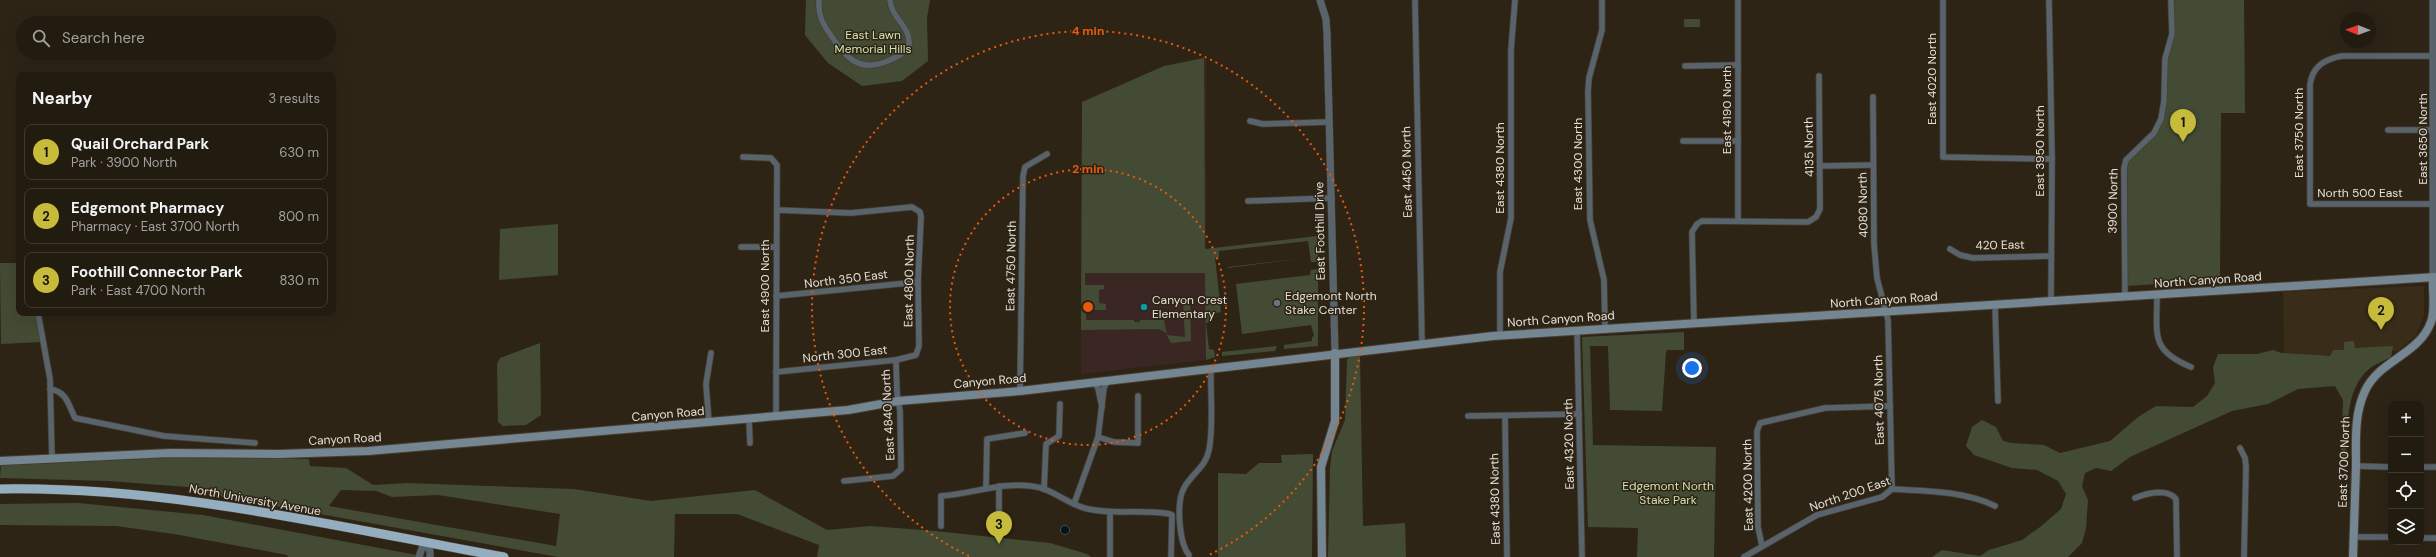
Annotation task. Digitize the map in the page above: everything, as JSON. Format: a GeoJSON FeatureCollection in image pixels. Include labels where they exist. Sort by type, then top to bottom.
{"type":"FeatureCollection","features":[{"type":"Feature","properties":{"kind":"highway","name":"North University Avenue"},"geometry":{"type":"LineString","coordinates":[[0,489],[68,490],[165,497],[504,557]]}},
{"type":"Feature","properties":{"kind":"main road","name":"North Canyon Road"},"geometry":{"type":"LineString","coordinates":[[1335,353],[1422,343],[1577,330],[1694,324],[2434,277]]}},
{"type":"Feature","properties":{"kind":"main road","name":"East 3700 North"},"geometry":{"type":"LineString","coordinates":[[2353,557],[2358,413],[2364,394],[2379,371],[2414,347],[2426,333],[2432,318],[2434,277]]}},
{"type":"Feature","properties":{"kind":"main road","name":"Canyon Road"},"geometry":{"type":"LineString","coordinates":[[0,461],[170,453],[354,451],[776,417],[848,410],[898,402],[1020,391],[1335,353]]}},
{"type":"Feature","properties":{"kind":"main road","name":"East Foothill Drive"},"geometry":{"type":"LineString","coordinates":[[1322,557],[1322,468],[1335,421],[1335,353]]}},
{"type":"Feature","properties":{"kind":"street"},"geometry":{"type":"LineString","coordinates":[[819,0],[819,12],[822,23],[844,56],[855,62],[871,64],[887,61],[901,55],[909,45],[908,33],[893,11],[890,0]]}},
{"type":"Feature","properties":{"kind":"street","name":"East Foothill Drive"},"geometry":{"type":"LineString","coordinates":[[1320,0],[1326,26],[1332,198],[1335,353]]}},
{"type":"Feature","properties":{"kind":"street","name":"East 4450 North"},"geometry":{"type":"LineString","coordinates":[[1415,0],[1422,343]]}},
{"type":"Feature","properties":{"kind":"street","name":"East 4380 North"},"geometry":{"type":"LineString","coordinates":[[1500,336],[1500,272],[1511,218],[1511,50],[1516,0]]}},
{"type":"Feature","properties":{"kind":"street","name":"East 4300 North"},"geometry":{"type":"LineString","coordinates":[[1602,0],[1602,30],[1589,78],[1588,99],[1590,220],[1604,280],[1605,329]]}},
{"type":"Feature","properties":{"kind":"street","name":"East 4190 North"},"geometry":{"type":"LineString","coordinates":[[1738,0],[1738,221]]}},
{"type":"Feature","properties":{"kind":"street","name":"East 4020 North"},"geometry":{"type":"LineString","coordinates":[[1943,0],[1943,157],[2052,159]]}},
{"type":"Feature","properties":{"kind":"street","name":"East 3950 North"},"geometry":{"type":"LineString","coordinates":[[2049,0],[2052,159],[2051,301]]}},
{"type":"Feature","properties":{"kind":"street","name":"3900 North"},"geometry":{"type":"LineString","coordinates":[[2125,297],[2124,168],[2126,160],[2154,133],[2161,120],[2164,101],[2165,59],[2172,34],[2171,0]]}},
{"type":"Feature","properties":{"kind":"street","name":"East 3650 North"},"geometry":{"type":"LineString","coordinates":[[2433,0],[2434,277]]}},
{"type":"Feature","properties":{"kind":"street","name":"East 3750 North"},"geometry":{"type":"LineString","coordinates":[[2310,204],[2310,86],[2312,74],[2318,65],[2330,58],[2342,56],[2433,56]]}},
{"type":"Feature","properties":{"kind":"street"},"geometry":{"type":"LineString","coordinates":[[1685,66],[1738,65]]}},
{"type":"Feature","properties":{"kind":"street","name":"4135 North"},"geometry":{"type":"LineString","coordinates":[[1738,221],[1808,222],[1816,217],[1820,209],[1819,76]]}},
{"type":"Feature","properties":{"kind":"street","name":"4080 North"},"geometry":{"type":"LineString","coordinates":[[1873,97],[1875,262],[1886,312]]}},
{"type":"Feature","properties":{"kind":"street"},"geometry":{"type":"LineString","coordinates":[[1250,121],[1263,124],[1329,122]]}},
{"type":"Feature","properties":{"kind":"street"},"geometry":{"type":"LineString","coordinates":[[2388,130],[2433,130]]}},
{"type":"Feature","properties":{"kind":"street"},"geometry":{"type":"LineString","coordinates":[[1683,141],[1738,141]]}},
{"type":"Feature","properties":{"kind":"street","name":"East 4750 North"},"geometry":{"type":"LineString","coordinates":[[1020,391],[1023,176],[1025,167],[1047,154]]}},
{"type":"Feature","properties":{"kind":"street","name":"East 4900 North"},"geometry":{"type":"LineString","coordinates":[[743,157],[771,158],[777,164],[776,417]]}},
{"type":"Feature","properties":{"kind":"street"},"geometry":{"type":"LineString","coordinates":[[1820,166],[1873,165]]}},
{"type":"Feature","properties":{"kind":"street"},"geometry":{"type":"LineString","coordinates":[[1248,201],[1332,198]]}},
{"type":"Feature","properties":{"kind":"street","name":"North 500 East"},"geometry":{"type":"LineString","coordinates":[[2310,204],[2434,204]]}},
{"type":"Feature","properties":{"kind":"street","name":"East 4800 North"},"geometry":{"type":"LineString","coordinates":[[777,210],[851,213],[912,207],[916,208],[921,218],[918,282],[919,346],[916,355]]}},
{"type":"Feature","properties":{"kind":"street"},"geometry":{"type":"LineString","coordinates":[[1694,324],[1692,232],[1694,227],[1702,221],[1738,221]]}},
{"type":"Feature","properties":{"kind":"street"},"geometry":{"type":"LineString","coordinates":[[741,247],[776,247]]}},
{"type":"Feature","properties":{"kind":"street","name":"420 East"},"geometry":{"type":"LineString","coordinates":[[1950,249],[1960,255],[1973,258],[2052,256]]}},
{"type":"Feature","properties":{"kind":"street","name":"North 350 East"},"geometry":{"type":"LineString","coordinates":[[776,296],[918,282]]}},
{"type":"Feature","properties":{"kind":"street"},"geometry":{"type":"LineString","coordinates":[[2157,295],[2157,333],[2159,343],[2165,353],[2191,367]]}},
{"type":"Feature","properties":{"kind":"street"},"geometry":{"type":"LineString","coordinates":[[1995,305],[1998,401]]}},
{"type":"Feature","properties":{"kind":"street","name":"East 4075 North"},"geometry":{"type":"LineString","coordinates":[[1886,312],[1888,320],[1892,489]]}},
{"type":"Feature","properties":{"kind":"street"},"geometry":{"type":"LineString","coordinates":[[39,316],[43,334],[50,389],[52,458]]}},
{"type":"Feature","properties":{"kind":"street","name":"East 4320 North"},"geometry":{"type":"LineString","coordinates":[[1577,330],[1582,557]]}},
{"type":"Feature","properties":{"kind":"street"},"geometry":{"type":"LineString","coordinates":[[709,422],[706,384],[711,353]]}},
{"type":"Feature","properties":{"kind":"street","name":"North 300 East"},"geometry":{"type":"LineString","coordinates":[[776,372],[896,360],[916,355]]}},
{"type":"Feature","properties":{"kind":"street","name":"East 4840 North"},"geometry":{"type":"LineString","coordinates":[[844,481],[893,476],[901,469],[900,411],[898,402],[896,360]]}},
{"type":"Feature","properties":{"kind":"street"},"geometry":{"type":"LineString","coordinates":[[1189,555],[1185,549],[1181,533],[1181,496],[1184,488],[1204,464],[1210,449],[1211,368]]}},
{"type":"Feature","properties":{"kind":"street"},"geometry":{"type":"LineString","coordinates":[[1074,504],[1098,437],[1104,388],[1108,380]]}},
{"type":"Feature","properties":{"kind":"street"},"geometry":{"type":"LineString","coordinates":[[1094,382],[1098,388],[1102,408]]}},
{"type":"Feature","properties":{"kind":"street"},"geometry":{"type":"LineString","coordinates":[[50,389],[59,391],[65,396],[75,418],[114,424],[140,432],[164,436],[255,443]]}},
{"type":"Feature","properties":{"kind":"street"},"geometry":{"type":"LineString","coordinates":[[1098,437],[1114,442],[1138,443],[1138,396]]}},
{"type":"Feature","properties":{"kind":"street"},"geometry":{"type":"LineString","coordinates":[[1044,489],[1046,444],[1059,436],[1060,404]]}},
{"type":"Feature","properties":{"kind":"street","name":"East 4200 North"},"geometry":{"type":"LineString","coordinates":[[1762,546],[1758,527],[1757,431],[1760,423],[1825,408],[1890,406]]}},
{"type":"Feature","properties":{"kind":"street"},"geometry":{"type":"LineString","coordinates":[[1468,416],[1579,414]]}},
{"type":"Feature","properties":{"kind":"street","name":"East 4380 North"},"geometry":{"type":"LineString","coordinates":[[1505,416],[1506,557]]}},
{"type":"Feature","properties":{"kind":"street"},"geometry":{"type":"LineString","coordinates":[[749,419],[750,443]]}},
{"type":"Feature","properties":{"kind":"street"},"geometry":{"type":"LineString","coordinates":[[986,488],[987,439],[1026,433]]}},
{"type":"Feature","properties":{"kind":"street"},"geometry":{"type":"LineString","coordinates":[[2240,448],[2246,458],[2244,557]]}},
{"type":"Feature","properties":{"kind":"street"},"geometry":{"type":"LineString","coordinates":[[2356,466],[2388,467]]}},
{"type":"Feature","properties":{"kind":"street"},"geometry":{"type":"LineString","coordinates":[[2424,467],[2436,468]]}},
{"type":"Feature","properties":{"kind":"street"},"geometry":{"type":"LineString","coordinates":[[999,486],[999,532]]}},
{"type":"Feature","properties":{"kind":"street"},"geometry":{"type":"LineString","coordinates":[[941,526],[941,496],[966,494],[999,486],[1031,486],[1044,489],[1074,504],[1110,512],[1167,513],[1172,515],[1172,557]]}},
{"type":"Feature","properties":{"kind":"street","name":"North 200 East"},"geometry":{"type":"LineString","coordinates":[[1744,557],[1817,515],[1882,497],[1892,489],[1969,496],[1982,499],[1995,506]]}},
{"type":"Feature","properties":{"kind":"street"},"geometry":{"type":"LineString","coordinates":[[2135,498],[2145,494],[2167,493],[2174,496],[2177,503],[2177,557]]}},
{"type":"Feature","properties":{"kind":"street"},"geometry":{"type":"LineString","coordinates":[[1110,512],[1110,557]]}},
{"type":"Feature","properties":{"kind":"street"},"geometry":{"type":"LineString","coordinates":[[2354,537],[2388,537]]}},
{"type":"Feature","properties":{"kind":"street"},"geometry":{"type":"LineString","coordinates":[[2424,538],[2436,538]]}},
{"type":"Feature","properties":{"kind":"street"},"geometry":{"type":"LineString","coordinates":[[419,557],[424,542]]}},
{"type":"Feature","properties":{"kind":"street"},"geometry":{"type":"LineString","coordinates":[[424,542],[430,552],[430,557]]}},
{"type":"Feature","properties":{"kind":"shaded area"},"geometry":{"type":"Polygon","coordinates":[[[1206,58],[1206,360],[1081,374],[1082,102],[1164,66],[1206,58]]]}},
{"type":"Feature","properties":{"kind":"shaded area"},"geometry":{"type":"Polygon","coordinates":[[[2424,286],[2424,316],[2417,334],[2398,351],[2284,359],[2283,292],[2424,286]]]}},
{"type":"Feature","properties":{"kind":"green space","name":"East Lawn Memorial Hills"},"geometry":{"type":"Polygon","coordinates":[[[806,0],[930,0],[927,18],[928,61],[902,81],[862,86],[828,63],[805,35],[806,0]]]}},
{"type":"Feature","properties":{"kind":"green space"},"geometry":{"type":"Polygon","coordinates":[[[2173,0],[2244,0],[2245,113],[2221,113],[2220,280],[2126,286],[2125,167],[2127,160],[2162,119],[2166,60],[2173,34],[2173,0]]]}},
{"type":"Feature","properties":{"kind":"green space"},"geometry":{"type":"Polygon","coordinates":[[[1684,19],[1700,19],[1700,27],[1684,27],[1684,19]]]}},
{"type":"Feature","properties":{"kind":"green space"},"geometry":{"type":"Polygon","coordinates":[[[1204,58],[1205,249],[1317,236],[1318,262],[1311,262],[1308,241],[1219,251],[1219,257],[1215,258],[1221,312],[1210,314],[1211,322],[1206,323],[1209,349],[1214,350],[1215,357],[1206,360],[1205,273],[1085,273],[1085,285],[1104,285],[1104,289],[1099,290],[1099,303],[1106,304],[1106,310],[1086,310],[1086,320],[1134,320],[1134,322],[1140,322],[1140,320],[1164,320],[1167,335],[1185,337],[1183,298],[1190,298],[1191,341],[1171,343],[1165,332],[1158,329],[1081,330],[1082,102],[1164,66],[1204,58]]]}},
{"type":"Feature","properties":{"kind":"green space"},"geometry":{"type":"Polygon","coordinates":[[[558,224],[558,275],[499,280],[500,229],[558,224]]]}},
{"type":"Feature","properties":{"kind":"green space"},"geometry":{"type":"Polygon","coordinates":[[[1305,258],[1228,268],[1228,267],[1305,258]]]}},
{"type":"Feature","properties":{"kind":"green space"},"geometry":{"type":"Polygon","coordinates":[[[0,263],[16,263],[16,316],[36,316],[41,342],[1,344],[0,263]]]}},
{"type":"Feature","properties":{"kind":"green space"},"geometry":{"type":"Polygon","coordinates":[[[1318,269],[1318,346],[1284,349],[1284,345],[1312,341],[1312,337],[1314,336],[1311,325],[1242,334],[1236,284],[1310,275],[1311,270],[1318,269]]]}},
{"type":"Feature","properties":{"kind":"green space","name":"Edgemont North Stake Park"},"geometry":{"type":"Polygon","coordinates":[[[1684,332],[1684,350],[1667,350],[1666,352],[1662,411],[1610,410],[1608,346],[1590,346],[1593,445],[1716,447],[1714,557],[1637,557],[1638,528],[1588,527],[1582,337],[1684,332]]]}},
{"type":"Feature","properties":{"kind":"green space"},"geometry":{"type":"Polygon","coordinates":[[[2354,341],[2355,348],[2393,346],[2391,357],[2369,369],[2361,378],[2356,387],[2349,410],[2346,456],[2341,456],[2343,400],[2335,386],[2298,389],[2268,404],[2232,411],[2130,457],[2111,471],[2096,468],[2085,473],[2082,486],[2088,500],[2086,528],[2082,543],[2068,557],[1932,557],[1942,550],[1980,556],[1989,550],[2022,540],[2061,509],[2066,494],[2058,481],[2037,470],[2012,468],[1974,455],[1966,446],[1972,427],[1982,420],[1996,427],[2003,441],[2044,445],[2060,453],[2110,441],[2138,417],[2156,406],[2193,407],[2207,396],[2215,383],[2213,367],[2218,354],[2257,354],[2273,350],[2282,353],[2330,356],[2333,350],[2344,350],[2344,342],[2354,341]]]}},
{"type":"Feature","properties":{"kind":"green space"},"geometry":{"type":"Polygon","coordinates":[[[540,343],[541,415],[526,425],[503,426],[498,422],[497,364],[500,358],[540,343]]]}},
{"type":"Feature","properties":{"kind":"green space"},"geometry":{"type":"Polygon","coordinates":[[[1277,346],[1275,351],[1222,356],[1222,352],[1277,346]]]}},
{"type":"Feature","properties":{"kind":"green space"},"geometry":{"type":"Polygon","coordinates":[[[1350,356],[1360,356],[1363,526],[1405,523],[1406,557],[1328,557],[1330,468],[1332,451],[1345,420],[1347,360],[1350,356]]]}},
{"type":"Feature","properties":{"kind":"green space"},"geometry":{"type":"Polygon","coordinates":[[[1313,454],[1312,557],[1218,557],[1218,473],[1246,474],[1259,463],[1282,463],[1281,455],[1313,454]]]}},
{"type":"Feature","properties":{"kind":"green space"},"geometry":{"type":"Polygon","coordinates":[[[190,457],[309,459],[310,466],[346,468],[373,485],[407,483],[574,489],[651,501],[755,490],[827,530],[870,526],[935,531],[1050,543],[1087,554],[1091,557],[817,557],[819,545],[737,514],[675,514],[674,557],[558,557],[209,494],[201,488],[108,481],[0,478],[1,465],[190,457]],[[341,490],[329,506],[556,546],[560,514],[438,495],[392,497],[376,491],[341,490]]]}},
{"type":"Feature","properties":{"kind":"green space"},"geometry":{"type":"Polygon","coordinates":[[[78,503],[203,515],[427,557],[288,557],[287,555],[174,534],[116,526],[0,525],[0,504],[78,503]]]}},
{"type":"Feature","properties":{"kind":"water"},"geometry":{"type":"Polygon","coordinates":[[[1065,525],[1070,530],[1065,535],[1060,530],[1065,525]]]}},
{"type":"Feature","properties":{"kind":"place","name":"Quail Orchard Park"},"geometry":{"type":"Point","coordinates":[2183,142]}},
{"type":"Feature","properties":{"kind":"place","name":"Edgemont North Stake Center"},"geometry":{"type":"Point","coordinates":[1277,303]}},
{"type":"Feature","properties":{"kind":"place","name":"Canyon Crest Elementary"},"geometry":{"type":"Point","coordinates":[1144,307]}},
{"type":"Feature","properties":{"kind":"place","name":"Edgemont Pharmacy"},"geometry":{"type":"Point","coordinates":[2381,330]}},
{"type":"Feature","properties":{"kind":"place","name":"Foothill Connector Park"},"geometry":{"type":"Point","coordinates":[999,544]}}]}
